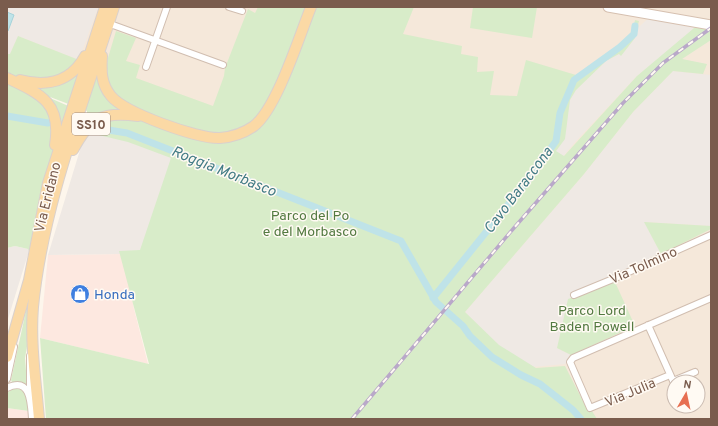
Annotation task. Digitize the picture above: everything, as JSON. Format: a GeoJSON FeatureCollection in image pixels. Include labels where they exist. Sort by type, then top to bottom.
{"type":"FeatureCollection","features":[{"type":"Feature","properties":{"kind":"main road"},"geometry":{"type":"LineString","coordinates":[[105,7],[99,40],[102,72],[106,89],[112,98],[144,117],[200,136],[219,138],[248,130],[262,119],[269,109],[311,7]]}},
{"type":"Feature","properties":{"kind":"main road"},"geometry":{"type":"LineString","coordinates":[[7,77],[39,84],[47,84],[61,80],[76,69],[99,40],[114,7]]}},
{"type":"Feature","properties":{"kind":"main road"},"geometry":{"type":"LineString","coordinates":[[608,7],[711,25]]}},
{"type":"Feature","properties":{"kind":"main road","name":"Via Eridano"},"geometry":{"type":"LineString","coordinates":[[39,419],[33,340],[36,286],[48,224],[61,171],[99,40]]}},
{"type":"Feature","properties":{"kind":"main road","name":"Via Eridano"},"geometry":{"type":"LineString","coordinates":[[7,357],[29,280],[48,183],[99,40]]}},
{"type":"Feature","properties":{"kind":"main road"},"geometry":{"type":"LineString","coordinates":[[7,77],[39,95],[48,103],[54,112],[58,126],[48,183]]}},
{"type":"Feature","properties":{"kind":"main road","name":"SS10"},"geometry":{"type":"LineString","coordinates":[[61,171],[84,131],[100,118],[116,114],[144,117]]}},
{"type":"Feature","properties":{"kind":"street"},"geometry":{"type":"LineString","coordinates":[[146,67],[167,7]]}},
{"type":"Feature","properties":{"kind":"street"},"geometry":{"type":"LineString","coordinates":[[229,7],[242,11]]}},
{"type":"Feature","properties":{"kind":"street"},"geometry":{"type":"LineString","coordinates":[[113,25],[156,39],[223,65]]}},
{"type":"Feature","properties":{"kind":"street","name":"Via Tolmino"},"geometry":{"type":"LineString","coordinates":[[574,294],[613,279],[711,235]]}},
{"type":"Feature","properties":{"kind":"street"},"geometry":{"type":"LineString","coordinates":[[670,374],[648,325],[711,298]]}},
{"type":"Feature","properties":{"kind":"street","name":"Via Julia"},"geometry":{"type":"LineString","coordinates":[[648,325],[572,358],[570,362],[590,408],[666,377]]}},
{"type":"Feature","properties":{"kind":"street"},"geometry":{"type":"LineString","coordinates":[[7,379],[14,348],[15,330]]}},
{"type":"Feature","properties":{"kind":"street"},"geometry":{"type":"LineString","coordinates":[[32,419],[29,363],[33,340]]}},
{"type":"Feature","properties":{"kind":"street"},"geometry":{"type":"LineString","coordinates":[[691,374],[695,372]]}},
{"type":"Feature","properties":{"kind":"street"},"geometry":{"type":"LineString","coordinates":[[7,388],[17,386],[30,394]]}},
{"type":"Feature","properties":{"kind":"shaded area"},"geometry":{"type":"Polygon","coordinates":[[[7,7],[711,7],[711,419],[558,419],[108,118],[19,85],[7,79],[7,7]]]}},
{"type":"Feature","properties":{"kind":"shaded area"},"geometry":{"type":"Polygon","coordinates":[[[7,7],[98,7],[79,60],[18,36],[10,54],[7,54],[7,7]]]}},
{"type":"Feature","properties":{"kind":"shaded area"},"geometry":{"type":"Polygon","coordinates":[[[654,13],[703,22],[637,76],[576,141],[527,200],[573,85],[597,66],[654,13]]]}},
{"type":"Feature","properties":{"kind":"shaded area"},"geometry":{"type":"Polygon","coordinates":[[[673,71],[711,75],[711,226],[645,222],[661,254],[615,282],[574,298],[557,348],[571,355],[565,364],[532,367],[498,346],[465,312],[584,174],[633,112],[673,71]]]}},
{"type":"Feature","properties":{"kind":"shaded area"},"geometry":{"type":"Polygon","coordinates":[[[108,118],[357,215],[124,254],[48,255],[83,140],[108,118]]]}},
{"type":"Feature","properties":{"kind":"shaded area"},"geometry":{"type":"Polygon","coordinates":[[[15,246],[28,249],[29,251],[7,322],[7,248],[15,246]]]}},
{"type":"Feature","properties":{"kind":"shaded area"},"geometry":{"type":"Polygon","coordinates":[[[124,254],[134,309],[148,364],[40,338],[48,255],[124,254]]]}},
{"type":"Feature","properties":{"kind":"shaded area"},"geometry":{"type":"Polygon","coordinates":[[[7,408],[29,411],[30,419],[7,419],[7,408]]]}},
{"type":"Feature","properties":{"kind":"green space","name":"Parco del Po e del Morbasco"},"geometry":{"type":"Polygon","coordinates":[[[258,7],[414,7],[403,34],[462,46],[461,54],[478,57],[477,72],[494,71],[490,95],[517,96],[526,60],[576,75],[584,71],[632,35],[635,20],[639,21],[635,38],[621,56],[619,54],[606,61],[576,90],[570,100],[565,139],[556,151],[564,156],[637,76],[700,23],[711,21],[711,40],[682,59],[707,64],[703,74],[673,71],[633,112],[584,174],[465,312],[499,345],[536,368],[565,366],[587,409],[592,411],[597,419],[46,419],[40,338],[149,364],[119,251],[140,250],[171,158],[128,142],[86,132],[60,131],[40,195],[30,249],[29,251],[28,249],[15,246],[7,248],[7,54],[10,54],[18,36],[79,60],[105,68],[116,31],[136,38],[126,61],[140,65],[136,78],[213,106],[224,76],[225,68],[248,9],[255,13],[258,7]],[[29,89],[87,114],[87,111],[29,89]]]}},
{"type":"Feature","properties":{"kind":"green space"},"geometry":{"type":"Polygon","coordinates":[[[473,7],[537,7],[532,38],[470,28],[473,7]]]}},
{"type":"Feature","properties":{"kind":"green space"},"geometry":{"type":"Polygon","coordinates":[[[644,222],[711,226],[711,229],[661,254],[644,222]]]}},
{"type":"Feature","properties":{"kind":"green space","name":"Parco Lord Baden Powell"},"geometry":{"type":"Polygon","coordinates":[[[615,282],[635,326],[571,355],[557,348],[568,299],[615,282]]]}},
{"type":"Feature","properties":{"kind":"green space"},"geometry":{"type":"Polygon","coordinates":[[[32,283],[29,335],[25,358],[27,383],[24,385],[12,382],[11,380],[32,283]]]}},
{"type":"Feature","properties":{"kind":"green space"},"geometry":{"type":"Polygon","coordinates":[[[14,388],[22,390],[26,396],[29,411],[7,408],[7,393],[14,388]]]}},
{"type":"Feature","properties":{"kind":"water"},"geometry":{"type":"Polygon","coordinates":[[[7,12],[14,15],[8,31],[7,30],[7,12]]]}},
{"type":"Feature","properties":{"kind":"waterway","name":"Cavo Baraccona"},"geometry":{"type":"LineString","coordinates":[[433,298],[528,180],[556,141],[560,113],[574,80],[620,47],[634,34],[635,26]]}},
{"type":"Feature","properties":{"kind":"waterway","name":"Roggia Morbasco"},"geometry":{"type":"LineString","coordinates":[[7,116],[48,123]]}},
{"type":"Feature","properties":{"kind":"waterway","name":"Roggia Morbasco"},"geometry":{"type":"LineString","coordinates":[[96,128],[127,133],[401,241],[436,302],[463,326],[470,336],[492,357],[521,375],[540,384],[573,410],[581,419]]}},
{"type":"Feature","properties":{"kind":"railway"},"geometry":{"type":"LineString","coordinates":[[352,419],[513,229],[623,103],[663,63],[711,28]]}},
{"type":"Feature","properties":{"kind":"place","name":"Honda"},"geometry":{"type":"Point","coordinates":[80,294]}}]}
